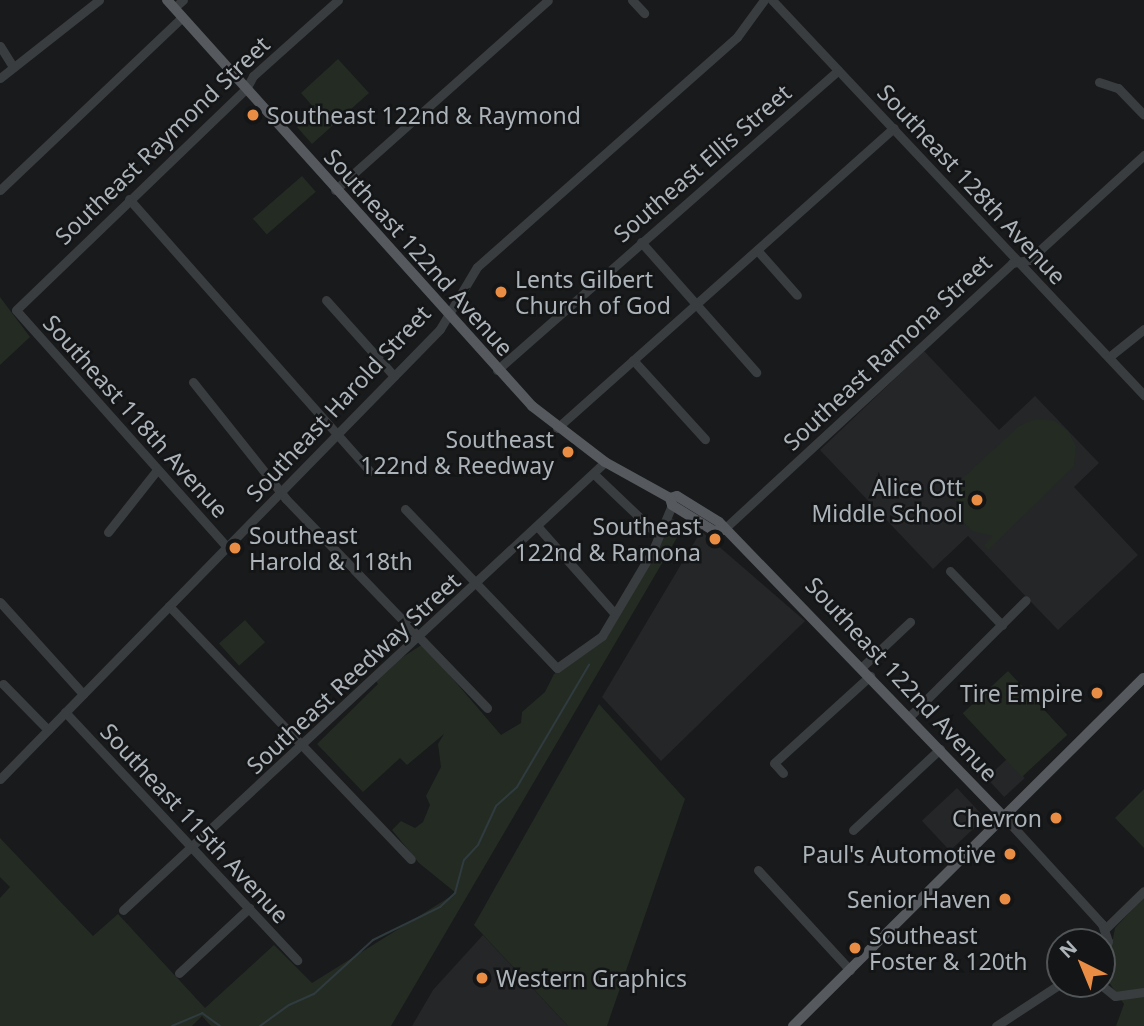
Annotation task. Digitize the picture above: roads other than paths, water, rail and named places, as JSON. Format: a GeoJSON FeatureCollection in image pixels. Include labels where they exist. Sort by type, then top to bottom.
{"type":"FeatureCollection","features":[{"type":"Feature","properties":{"kind":"main road","name":"Southeast 122nd Avenue"},"geometry":{"type":"LineString","coordinates":[[175,9],[497,370],[557,428],[605,462],[671,501],[677,496],[719,522],[723,530],[772,573],[1006,819]]}},
{"type":"Feature","properties":{"kind":"main road"},"geometry":{"type":"LineString","coordinates":[[793,1026],[1143,682]]}},
{"type":"Feature","properties":{"kind":"street"},"geometry":{"type":"LineString","coordinates":[[0,78],[99,0]]}},
{"type":"Feature","properties":{"kind":"street"},"geometry":{"type":"LineString","coordinates":[[0,190],[183,0]]}},
{"type":"Feature","properties":{"kind":"street","name":"Southeast Raymond Street"},"geometry":{"type":"LineString","coordinates":[[16,310],[246,89],[253,76],[338,0]]}},
{"type":"Feature","properties":{"kind":"street"},"geometry":{"type":"LineString","coordinates":[[335,190],[548,0]]}},
{"type":"Feature","properties":{"kind":"street"},"geometry":{"type":"LineString","coordinates":[[632,0],[644,13]]}},
{"type":"Feature","properties":{"kind":"street","name":"Southeast Harold Street"},"geometry":{"type":"LineString","coordinates":[[0,779],[394,376],[447,316],[469,277],[486,258],[746,29],[764,0]]}},
{"type":"Feature","properties":{"kind":"street","name":"Southeast 128th Avenue"},"geometry":{"type":"LineString","coordinates":[[772,0],[1144,395]]}},
{"type":"Feature","properties":{"kind":"street"},"geometry":{"type":"LineString","coordinates":[[0,47],[13,68]]}},
{"type":"Feature","properties":{"kind":"street","name":"Southeast Ellis Street"},"geometry":{"type":"LineString","coordinates":[[497,370],[838,70]]}},
{"type":"Feature","properties":{"kind":"street"},"geometry":{"type":"LineString","coordinates":[[1099,82],[1118,88],[1144,115]]}},
{"type":"Feature","properties":{"kind":"street"},"geometry":{"type":"LineString","coordinates":[[557,428],[894,128]]}},
{"type":"Feature","properties":{"kind":"street","name":"Southeast Ramona Street"},"geometry":{"type":"LineString","coordinates":[[723,530],[1012,263],[1029,260],[1144,155]]}},
{"type":"Feature","properties":{"kind":"street"},"geometry":{"type":"LineString","coordinates":[[129,199],[370,471]]}},
{"type":"Feature","properties":{"kind":"street"},"geometry":{"type":"LineString","coordinates":[[641,242],[756,372]]}},
{"type":"Feature","properties":{"kind":"street"},"geometry":{"type":"LineString","coordinates":[[757,250],[797,295]]}},
{"type":"Feature","properties":{"kind":"street"},"geometry":{"type":"LineString","coordinates":[[326,300],[394,376]]}},
{"type":"Feature","properties":{"kind":"street","name":"Southeast 118th Avenue"},"geometry":{"type":"LineString","coordinates":[[16,310],[227,547]]}},
{"type":"Feature","properties":{"kind":"street"},"geometry":{"type":"LineString","coordinates":[[1109,357],[1144,329]]}},
{"type":"Feature","properties":{"kind":"street"},"geometry":{"type":"LineString","coordinates":[[633,360],[705,439]]}},
{"type":"Feature","properties":{"kind":"street"},"geometry":{"type":"LineString","coordinates":[[192,382],[340,558],[420,636],[487,708]]}},
{"type":"Feature","properties":{"kind":"street","name":"Southeast Reedway Street"},"geometry":{"type":"LineString","coordinates":[[123,909],[595,475],[605,462]]}},
{"type":"Feature","properties":{"kind":"street"},"geometry":{"type":"LineString","coordinates":[[108,532],[157,470]]}},
{"type":"Feature","properties":{"kind":"street"},"geometry":{"type":"LineString","coordinates":[[595,475],[658,535]]}},
{"type":"Feature","properties":{"kind":"street"},"geometry":{"type":"LineString","coordinates":[[405,509],[553,668],[569,664],[602,636],[658,535],[671,501]]}},
{"type":"Feature","properties":{"kind":"street"},"geometry":{"type":"LineString","coordinates":[[538,527],[614,612]]}},
{"type":"Feature","properties":{"kind":"street"},"geometry":{"type":"LineString","coordinates":[[950,571],[1002,625]]}},
{"type":"Feature","properties":{"kind":"street"},"geometry":{"type":"LineString","coordinates":[[909,717],[1026,600]]}},
{"type":"Feature","properties":{"kind":"street"},"geometry":{"type":"LineString","coordinates":[[0,602],[83,694]]}},
{"type":"Feature","properties":{"kind":"street"},"geometry":{"type":"LineString","coordinates":[[169,606],[411,859]]}},
{"type":"Feature","properties":{"kind":"street"},"geometry":{"type":"LineString","coordinates":[[783,773],[774,763],[866,671],[910,622]]}},
{"type":"Feature","properties":{"kind":"street"},"geometry":{"type":"LineString","coordinates":[[3,684],[48,730]]}},
{"type":"Feature","properties":{"kind":"street","name":"Southeast 115th Avenue"},"geometry":{"type":"LineString","coordinates":[[65,712],[297,960]]}},
{"type":"Feature","properties":{"kind":"street"},"geometry":{"type":"LineString","coordinates":[[853,830],[940,749]]}},
{"type":"Feature","properties":{"kind":"street","name":"Southeast 122nd Avenue"},"geometry":{"type":"LineString","coordinates":[[1006,819],[1104,928]]}},
{"type":"Feature","properties":{"kind":"street"},"geometry":{"type":"LineString","coordinates":[[758,870],[850,970]]}},
{"type":"Feature","properties":{"kind":"street"},"geometry":{"type":"LineString","coordinates":[[1106,928],[1144,891]]}},
{"type":"Feature","properties":{"kind":"street"},"geometry":{"type":"LineString","coordinates":[[179,973],[249,908]]}},
{"type":"Feature","properties":{"kind":"street"},"geometry":{"type":"LineString","coordinates":[[1116,996],[1144,992]]}},
{"type":"Feature","properties":{"kind":"street"},"geometry":{"type":"LineString","coordinates":[[996,1026],[1046,993]]}},
{"type":"Feature","properties":{"kind":"waterway"},"geometry":{"type":"LineString","coordinates":[[260,1026],[289,1005],[314,994],[373,940],[440,907],[455,893],[464,860],[478,845],[496,806],[517,787],[589,665]]}},
{"type":"Feature","properties":{"kind":"waterway"},"geometry":{"type":"LineString","coordinates":[[172,1026],[202,1013],[220,1026]]}},
{"type":"Feature","properties":{"kind":"place","name":"Southeast 122nd & Raymond"},"geometry":{"type":"Point","coordinates":[253,115]}},
{"type":"Feature","properties":{"kind":"place","name":"Lents Gilbert Church of God"},"geometry":{"type":"Point","coordinates":[501,292]}},
{"type":"Feature","properties":{"kind":"place","name":"Southeast 122nd & Reedway"},"geometry":{"type":"Point","coordinates":[568,452]}},
{"type":"Feature","properties":{"kind":"place","name":"Alice Ott Middle School"},"geometry":{"type":"Point","coordinates":[977,500]}},
{"type":"Feature","properties":{"kind":"place","name":"Southeast 122nd & Ramona"},"geometry":{"type":"Point","coordinates":[715,539]}},
{"type":"Feature","properties":{"kind":"place","name":"Southeast Harold & 118th"},"geometry":{"type":"Point","coordinates":[235,548]}},
{"type":"Feature","properties":{"kind":"place","name":"Tire Empire"},"geometry":{"type":"Point","coordinates":[1097,693]}},
{"type":"Feature","properties":{"kind":"place","name":"Chevron"},"geometry":{"type":"Point","coordinates":[1056,818]}},
{"type":"Feature","properties":{"kind":"place","name":"Paul's Automotive"},"geometry":{"type":"Point","coordinates":[1010,854]}},
{"type":"Feature","properties":{"kind":"place","name":"Senior Haven"},"geometry":{"type":"Point","coordinates":[1005,899]}},
{"type":"Feature","properties":{"kind":"place","name":"Southeast Foster & 120th"},"geometry":{"type":"Point","coordinates":[855,948]}},
{"type":"Feature","properties":{"kind":"place","name":"Western Graphics"},"geometry":{"type":"Point","coordinates":[482,978]}}]}
